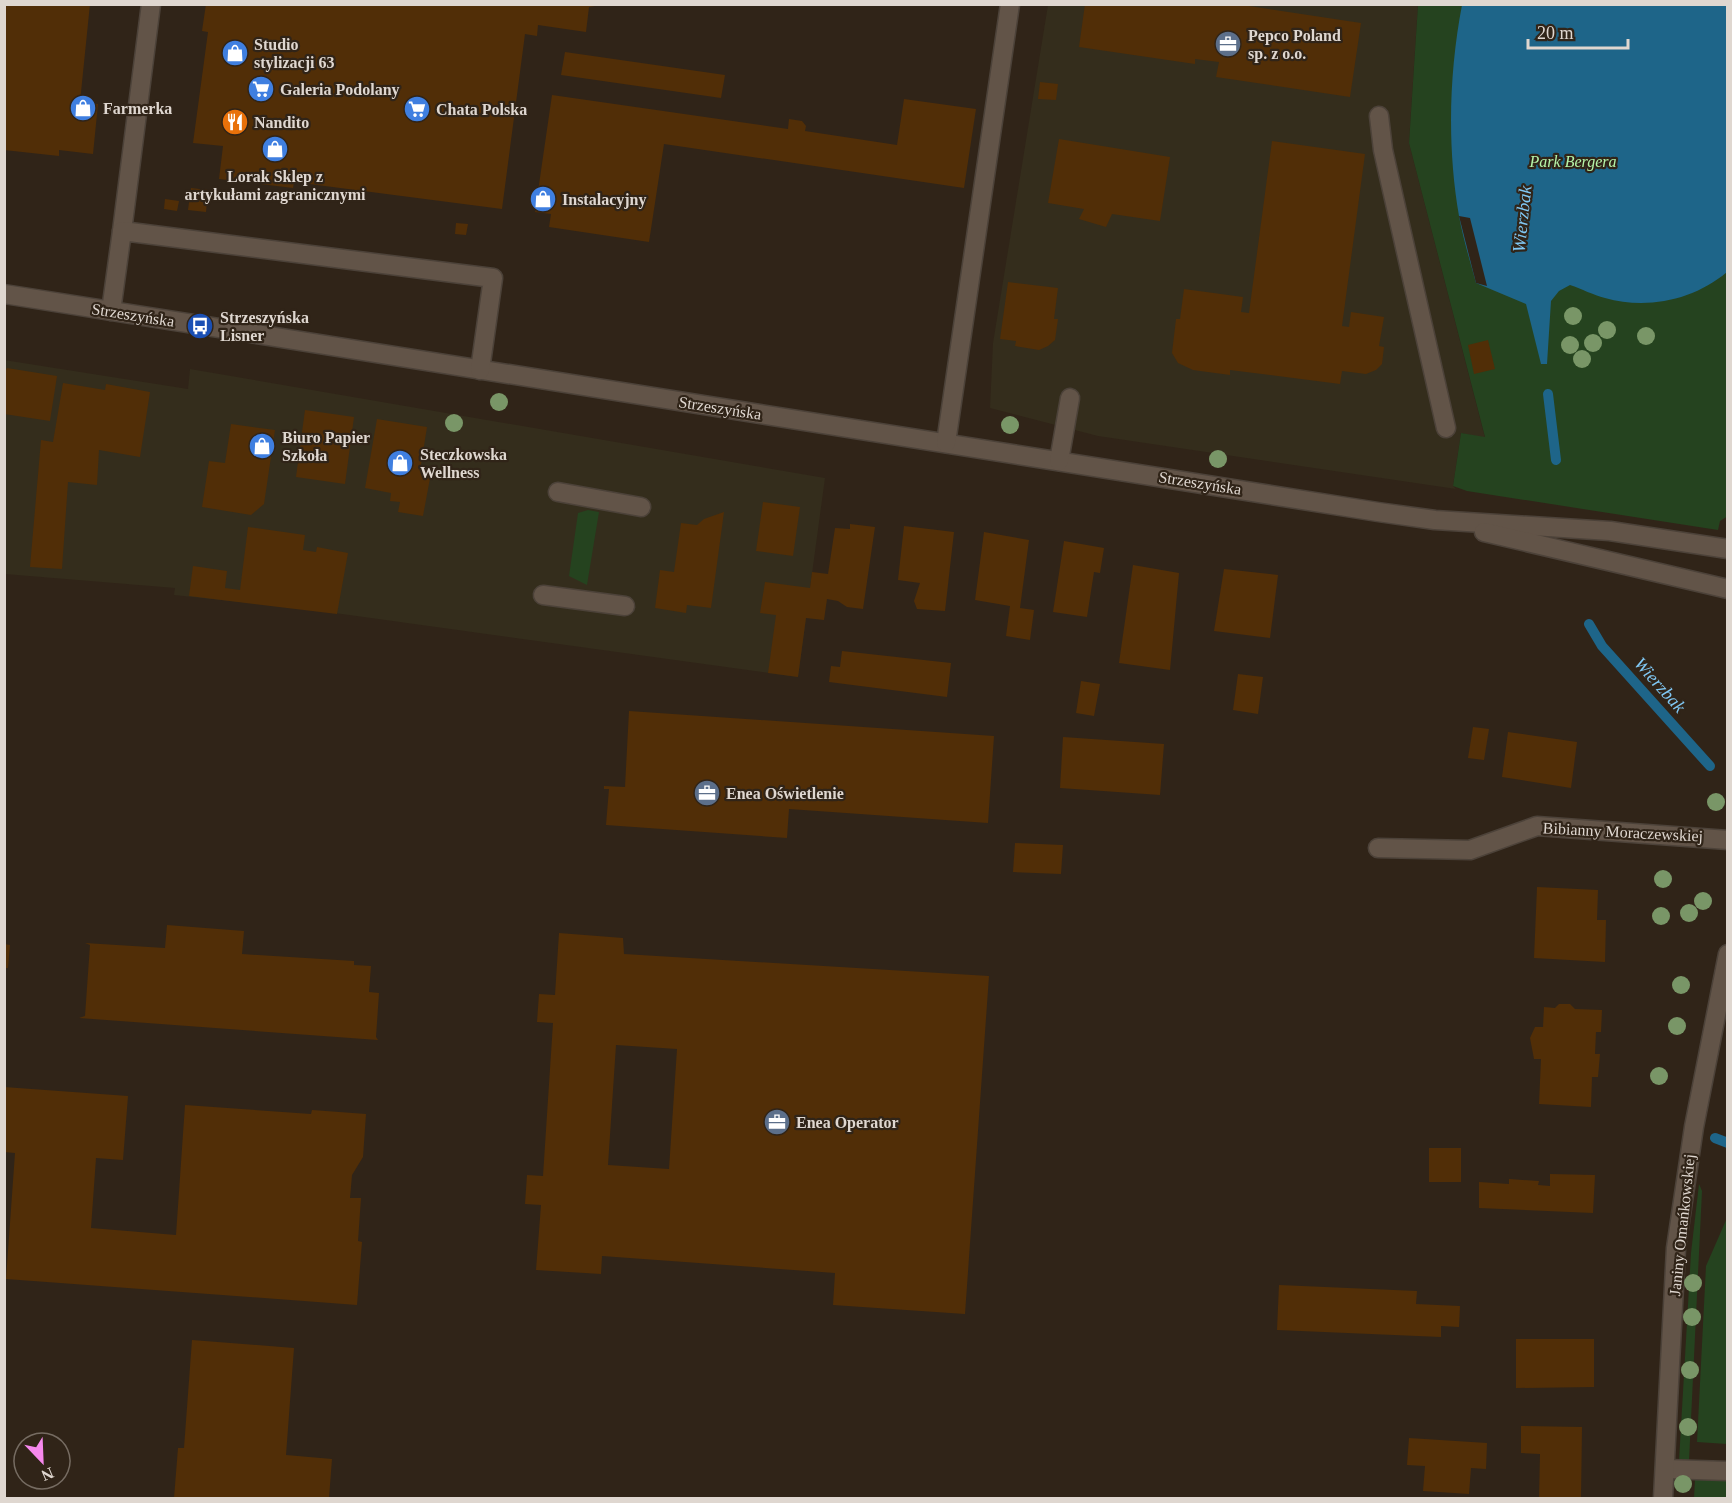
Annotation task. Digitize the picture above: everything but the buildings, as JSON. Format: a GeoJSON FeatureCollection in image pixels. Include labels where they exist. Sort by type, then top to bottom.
{"type":"FeatureCollection","features":[{"type":"Feature","properties":{"kind":"street"},"geometry":{"type":"LineString","coordinates":[[111,311],[151,4]]}},
{"type":"Feature","properties":{"kind":"street"},"geometry":{"type":"LineString","coordinates":[[946,443],[1010,4]]}},
{"type":"Feature","properties":{"kind":"street"},"geometry":{"type":"LineString","coordinates":[[1379,116],[1383,150],[1446,428]]}},
{"type":"Feature","properties":{"kind":"street"},"geometry":{"type":"LineString","coordinates":[[122,231],[493,278],[480,370]]}},
{"type":"Feature","properties":{"kind":"street","name":"Strzeszyńska"},"geometry":{"type":"LineString","coordinates":[[4,294],[1435,520],[1728,589]]}},
{"type":"Feature","properties":{"kind":"street"},"geometry":{"type":"LineString","coordinates":[[1059,461],[1070,398]]}},
{"type":"Feature","properties":{"kind":"street"},"geometry":{"type":"LineString","coordinates":[[558,492],[641,507]]}},
{"type":"Feature","properties":{"kind":"street","name":"Strzeszyńska"},"geometry":{"type":"LineString","coordinates":[[1435,520],[1610,531],[1728,549]]}},
{"type":"Feature","properties":{"kind":"street"},"geometry":{"type":"LineString","coordinates":[[543,595],[625,606]]}},
{"type":"Feature","properties":{"kind":"street","name":"Bibianny Moraczewskiej"},"geometry":{"type":"LineString","coordinates":[[1378,848],[1470,850],[1537,826],[1728,840]]}},
{"type":"Feature","properties":{"kind":"street","name":"Janiny Omańkowskiej"},"geometry":{"type":"LineString","coordinates":[[1663,1498],[1676,1248],[1690,1147],[1728,954]]}},
{"type":"Feature","properties":{"kind":"street"},"geometry":{"type":"LineString","coordinates":[[1665,1469],[1728,1471]]}},
{"type":"Feature","properties":{"kind":"shaded area"},"geometry":{"type":"Polygon","coordinates":[[[1048,5],[1418,5],[1409,143],[1485,438],[1461,433],[1453,486],[1456,489],[1098,436],[990,408],[993,343],[1048,5]]]}},
{"type":"Feature","properties":{"kind":"shaded area"},"geometry":{"type":"Polygon","coordinates":[[[4,360],[188,389],[190,369],[825,478],[798,677],[306,609],[174,595],[175,588],[5,574],[4,360]]]}},
{"type":"Feature","properties":{"kind":"green space","name":"Park Bergera"},"geometry":{"type":"Polygon","coordinates":[[[1418,5],[1727,5],[1728,516],[1720,521],[1718,530],[1467,491],[1453,486],[1461,433],[1485,437],[1409,143],[1418,5]]]}},
{"type":"Feature","properties":{"kind":"green space"},"geometry":{"type":"Polygon","coordinates":[[[588,510],[599,512],[587,585],[569,576],[578,513],[588,510]]]}},
{"type":"Feature","properties":{"kind":"green space"},"geometry":{"type":"Polygon","coordinates":[[[1699,1184],[1702,1191],[1689,1461],[1679,1461],[1691,1253],[1699,1184]]]}},
{"type":"Feature","properties":{"kind":"green space"},"geometry":{"type":"Polygon","coordinates":[[[1727,1218],[1727,1444],[1697,1442],[1706,1266],[1727,1218]]]}},
{"type":"Feature","properties":{"kind":"green space"},"geometry":{"type":"Polygon","coordinates":[[[1695,1479],[1727,1481],[1727,1498],[1694,1498],[1695,1479]]]}},
{"type":"Feature","properties":{"kind":"water"},"geometry":{"type":"Polygon","coordinates":[[[1462,5],[1727,5],[1727,272],[1700,290],[1685,296],[1653,302],[1637,303],[1601,297],[1570,285],[1559,291],[1551,301],[1547,364],[1541,364],[1526,304],[1476,283],[1461,224],[1455,190],[1451,110],[1454,57],[1462,5]]]}},
{"type":"Feature","properties":{"kind":"pier"},"geometry":{"type":"Polygon","coordinates":[[[1459,216],[1470,218],[1487,286],[1476,283],[1459,216]]]}},
{"type":"Feature","properties":{"kind":"waterway","name":"Wierzbak"},"geometry":{"type":"LineString","coordinates":[[1548,394],[1556,460]]}},
{"type":"Feature","properties":{"kind":"waterway","name":"Wierzbak"},"geometry":{"type":"LineString","coordinates":[[1589,624],[1602,646],[1710,766]]}},
{"type":"Feature","properties":{"kind":"waterway","name":"Wierzbak"},"geometry":{"type":"LineString","coordinates":[[1715,1138],[1728,1143]]}},
{"type":"Feature","properties":{"kind":"place","name":"Pepco Poland sp. z o.o."},"geometry":{"type":"Point","coordinates":[1228,44]}},
{"type":"Feature","properties":{"kind":"place","name":"Studio stylizacji 63"},"geometry":{"type":"Point","coordinates":[235,53]}},
{"type":"Feature","properties":{"kind":"place","name":"Galeria Podolany"},"geometry":{"type":"Point","coordinates":[261,89]}},
{"type":"Feature","properties":{"kind":"place","name":"Farmerka"},"geometry":{"type":"Point","coordinates":[83,108]}},
{"type":"Feature","properties":{"kind":"place","name":"Chata Polska"},"geometry":{"type":"Point","coordinates":[417,109]}},
{"type":"Feature","properties":{"kind":"place","name":"Nandito"},"geometry":{"type":"Point","coordinates":[235,122]}},
{"type":"Feature","properties":{"kind":"place","name":"Lorak Sklep z artykułami zagranicznymi"},"geometry":{"type":"Point","coordinates":[275,149]}},
{"type":"Feature","properties":{"kind":"place","name":"Instalacyjny"},"geometry":{"type":"Point","coordinates":[543,199]}},
{"type":"Feature","properties":{"kind":"place","name":"Strzeszyńska Lisner"},"geometry":{"type":"Point","coordinates":[200,326]}},
{"type":"Feature","properties":{"kind":"place","name":"Biuro Papier Szkoła"},"geometry":{"type":"Point","coordinates":[262,446]}},
{"type":"Feature","properties":{"kind":"place","name":"Steczkowska Wellness"},"geometry":{"type":"Point","coordinates":[400,463]}},
{"type":"Feature","properties":{"kind":"place","name":"Enea Oświetlenie"},"geometry":{"type":"Point","coordinates":[707,793]}},
{"type":"Feature","properties":{"kind":"place","name":"Enea Operator"},"geometry":{"type":"Point","coordinates":[777,1122]}}]}
